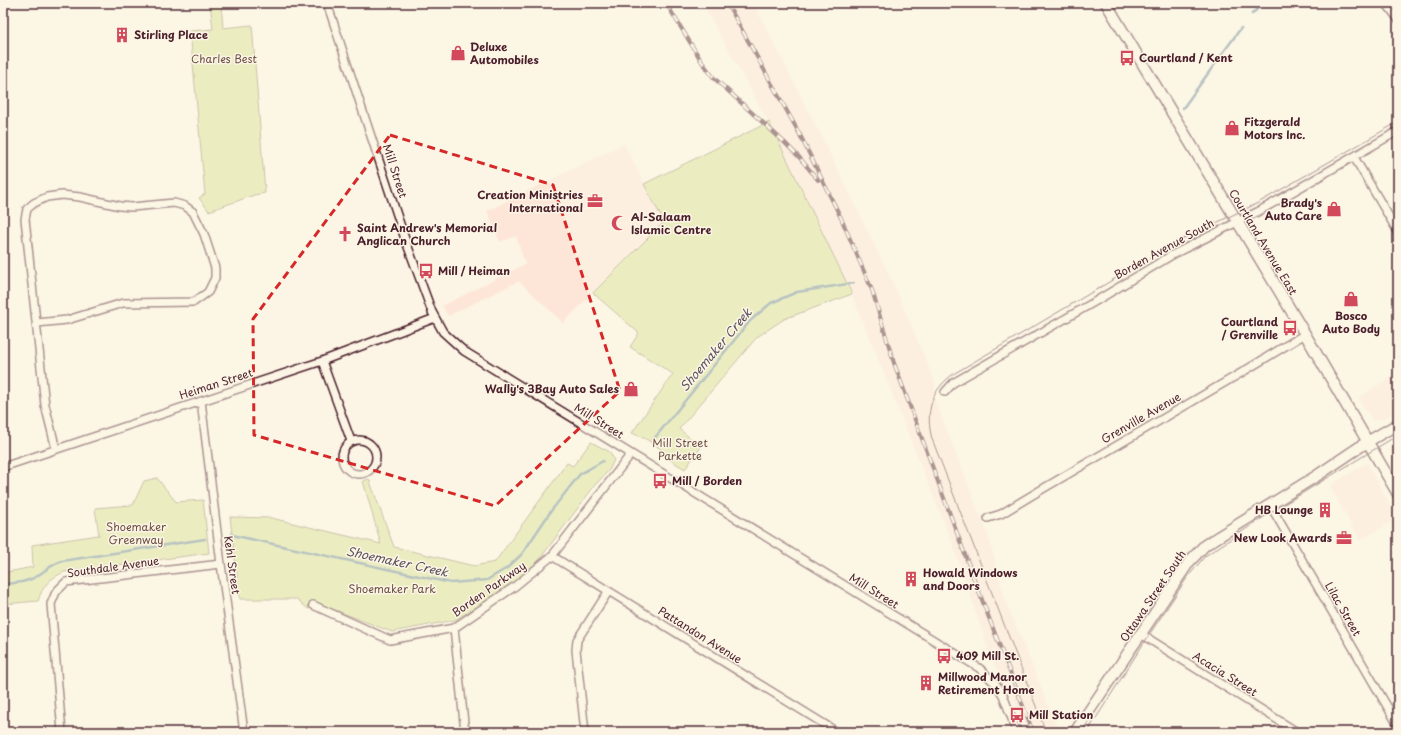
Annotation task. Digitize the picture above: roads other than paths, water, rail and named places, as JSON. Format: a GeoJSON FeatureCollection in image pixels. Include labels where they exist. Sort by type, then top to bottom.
{"type":"FeatureCollection","features":[{"type":"Feature","properties":{"kind":"main road","name":"Courtland Avenue East"},"geometry":{"type":"LineString","coordinates":[[1106,3],[1398,494]]}},
{"type":"Feature","properties":{"kind":"main road","name":"Ottawa Street South"},"geometry":{"type":"LineString","coordinates":[[1079,731],[1141,634],[1197,552],[1205,545],[1318,476],[1367,442],[1398,424]]}},
{"type":"Feature","properties":{"kind":"street","name":"Mill Street"},"geometry":{"type":"LineString","coordinates":[[327,3],[407,243],[435,318],[443,332],[464,351],[979,668],[995,683],[1003,695],[1017,732]]}},
{"type":"Feature","properties":{"kind":"street"},"geometry":{"type":"LineString","coordinates":[[1386,3],[1398,19]]}},
{"type":"Feature","properties":{"kind":"street","name":"Borden Avenue South"},"geometry":{"type":"LineString","coordinates":[[945,392],[953,383],[1096,301],[1172,255],[1261,210],[1398,131]]}},
{"type":"Feature","properties":{"kind":"street"},"geometry":{"type":"LineString","coordinates":[[1354,157],[1398,232]]}},
{"type":"Feature","properties":{"kind":"street"},"geometry":{"type":"LineString","coordinates":[[37,323],[68,320],[123,303],[194,302],[208,292],[215,278],[215,268],[204,234],[193,212],[185,206],[174,203],[132,207],[62,195],[47,197],[34,203],[28,209],[25,219],[45,405],[56,449]]}},
{"type":"Feature","properties":{"kind":"street","name":"Heiman Street"},"geometry":{"type":"LineString","coordinates":[[3,467],[322,361],[435,318]]}},
{"type":"Feature","properties":{"kind":"street","name":"Grenville Avenue"},"geometry":{"type":"LineString","coordinates":[[988,518],[1001,514],[1039,490],[1304,334]]}},
{"type":"Feature","properties":{"kind":"street"},"geometry":{"type":"LineString","coordinates":[[322,361],[351,441]]}},
{"type":"Feature","properties":{"kind":"street","name":"Kehl Street"},"geometry":{"type":"LineString","coordinates":[[201,401],[244,732]]}},
{"type":"Feature","properties":{"kind":"street"},"geometry":{"type":"LineString","coordinates":[[358,439],[364,440],[374,447],[376,459],[371,469],[366,472],[358,474],[352,472],[344,466],[341,456],[346,445],[351,441],[358,439]]}},
{"type":"Feature","properties":{"kind":"street","name":"Borden Parkway"},"geometry":{"type":"LineString","coordinates":[[313,606],[390,640],[454,628],[514,588],[552,556],[631,454]]}},
{"type":"Feature","properties":{"kind":"street","name":"Lilac Street"},"geometry":{"type":"LineString","coordinates":[[1270,505],[1398,724]]}},
{"type":"Feature","properties":{"kind":"street","name":"Pattandon Avenue"},"geometry":{"type":"LineString","coordinates":[[552,556],[608,592],[837,732]]}},
{"type":"Feature","properties":{"kind":"street","name":"Southdale Avenue"},"geometry":{"type":"LineString","coordinates":[[62,732],[51,604],[56,592],[66,582],[221,564]]}},
{"type":"Feature","properties":{"kind":"street"},"geometry":{"type":"LineString","coordinates":[[585,732],[576,650],[577,640],[608,592]]}},
{"type":"Feature","properties":{"kind":"street"},"geometry":{"type":"LineString","coordinates":[[454,628],[465,732]]}},
{"type":"Feature","properties":{"kind":"street","name":"Acacia Street"},"geometry":{"type":"LineString","coordinates":[[1141,634],[1297,732]]}},
{"type":"Feature","properties":{"kind":"waterway","name":"Shoemaker Creek"},"geometry":{"type":"LineString","coordinates":[[1252,14],[1263,3]]}},
{"type":"Feature","properties":{"kind":"waterway","name":"Shoemaker Creek"},"geometry":{"type":"LineString","coordinates":[[1183,108],[1241,28]]}},
{"type":"Feature","properties":{"kind":"waterway","name":"Shoemaker Creek"},"geometry":{"type":"LineString","coordinates":[[653,440],[750,321],[771,303],[797,292],[854,283]]}},
{"type":"Feature","properties":{"kind":"waterway","name":"Shoemaker Creek"},"geometry":{"type":"LineString","coordinates":[[232,535],[451,583],[487,580],[507,568],[522,554],[551,511],[580,474],[603,461]]}},
{"type":"Feature","properties":{"kind":"waterway","name":"Shoemaker Creek"},"geometry":{"type":"LineString","coordinates":[[3,584],[29,580],[62,561],[205,539]]}},
{"type":"Feature","properties":{"kind":"tram line"},"geometry":{"type":"LineString","coordinates":[[1046,732],[932,439],[929,420],[930,410],[935,394],[940,386],[955,373],[1182,239],[1258,203],[1398,122]]}},
{"type":"Feature","properties":{"kind":"tram line"},"geometry":{"type":"LineString","coordinates":[[1089,732],[1091,726],[1147,638],[1187,578],[1205,556],[1273,511],[1398,435]]}},
{"type":"Feature","properties":{"kind":"railway"},"geometry":{"type":"LineString","coordinates":[[666,3],[702,62],[714,78],[784,142],[818,180]]}},
{"type":"Feature","properties":{"kind":"railway"},"geometry":{"type":"LineString","coordinates":[[727,3],[798,131],[841,218],[872,290],[894,363],[974,579],[1033,732]]}},
{"type":"Feature","properties":{"kind":"place","name":"Stirling Place"},"geometry":{"type":"Point","coordinates":[122,35]}},
{"type":"Feature","properties":{"kind":"place","name":"Deluxe Automobiles"},"geometry":{"type":"Point","coordinates":[458,53]}},
{"type":"Feature","properties":{"kind":"place","name":"Courtland / Kent"},"geometry":{"type":"Point","coordinates":[1127,58]}},
{"type":"Feature","properties":{"kind":"place","name":"Fitzgerald Motors Inc."},"geometry":{"type":"Point","coordinates":[1232,128]}},
{"type":"Feature","properties":{"kind":"place","name":"Creation Ministries International"},"geometry":{"type":"Point","coordinates":[595,201]}},
{"type":"Feature","properties":{"kind":"place","name":"Brady's Auto Care"},"geometry":{"type":"Point","coordinates":[1334,209]}},
{"type":"Feature","properties":{"kind":"place","name":"Al-Salaam Islamic Centre"},"geometry":{"type":"Point","coordinates":[619,223]}},
{"type":"Feature","properties":{"kind":"place","name":"Saint Andrew's Memorial Anglican Church"},"geometry":{"type":"Point","coordinates":[345,234]}},
{"type":"Feature","properties":{"kind":"place","name":"Mill / Heiman"},"geometry":{"type":"Point","coordinates":[426,271]}},
{"type":"Feature","properties":{"kind":"place","name":"Bosco Auto Body"},"geometry":{"type":"Point","coordinates":[1351,299]}},
{"type":"Feature","properties":{"kind":"place","name":"Courtland / Grenville"},"geometry":{"type":"Point","coordinates":[1290,328]}},
{"type":"Feature","properties":{"kind":"place","name":"Wally's 3Bay Auto Sales"},"geometry":{"type":"Point","coordinates":[631,389]}},
{"type":"Feature","properties":{"kind":"place","name":"Mill / Borden"},"geometry":{"type":"Point","coordinates":[660,481]}},
{"type":"Feature","properties":{"kind":"place","name":"HB Lounge"},"geometry":{"type":"Point","coordinates":[1325,510]}},
{"type":"Feature","properties":{"kind":"place","name":"New Look Awards"},"geometry":{"type":"Point","coordinates":[1344,538]}},
{"type":"Feature","properties":{"kind":"place","name":"Howald Windows and Doors"},"geometry":{"type":"Point","coordinates":[911,579]}},
{"type":"Feature","properties":{"kind":"place","name":"409 Mill St."},"geometry":{"type":"Point","coordinates":[944,656]}},
{"type":"Feature","properties":{"kind":"place","name":"Millwood Manor Retirement Home"},"geometry":{"type":"Point","coordinates":[926,683]}},
{"type":"Feature","properties":{"kind":"place","name":"Mill Station"},"geometry":{"type":"Point","coordinates":[1017,715]}},
{"type":"Feature","properties":{"kind":"park label","name":"Charles Best"},"geometry":{"type":"Point","coordinates":[224,59]}},
{"type":"Feature","properties":{"kind":"park label","name":"Mill Street Parkette"},"geometry":{"type":"Point","coordinates":[680,449]}},
{"type":"Feature","properties":{"kind":"park label","name":"Shoemaker Greenway"},"geometry":{"type":"Point","coordinates":[136,533]}},
{"type":"Feature","properties":{"kind":"park label","name":"Shoemaker Park"},"geometry":{"type":"Point","coordinates":[392,589]}}]}
